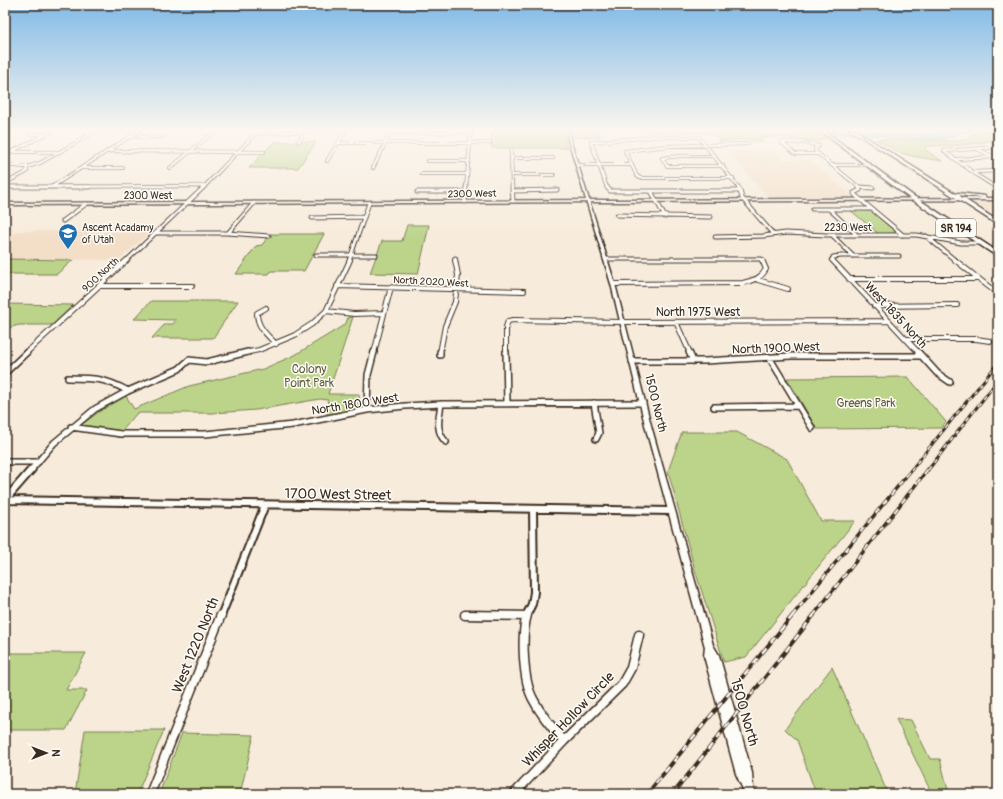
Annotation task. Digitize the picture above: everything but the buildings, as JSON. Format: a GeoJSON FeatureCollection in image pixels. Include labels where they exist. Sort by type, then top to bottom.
{"type":"FeatureCollection","features":[{"type":"Feature","properties":{"kind":"highway","name":"SR 194"},"geometry":{"type":"LineString","coordinates":[[871,166],[915,199],[998,255]]}},
{"type":"Feature","properties":{"kind":"highway","name":"SR 194"},"geometry":{"type":"LineString","coordinates":[[910,166],[998,222]]}},
{"type":"Feature","properties":{"kind":"highway"},"geometry":{"type":"LineString","coordinates":[[935,182],[959,195],[983,197]]}},
{"type":"Feature","properties":{"kind":"main road"},"geometry":{"type":"LineString","coordinates":[[961,199],[983,197],[998,198]]}},
{"type":"Feature","properties":{"kind":"main road"},"geometry":{"type":"LineString","coordinates":[[961,199],[998,198]]}},
{"type":"Feature","properties":{"kind":"main road","name":"2300 West"},"geometry":{"type":"LineString","coordinates":[[5,204],[961,199]]}},
{"type":"Feature","properties":{"kind":"street"},"geometry":{"type":"LineString","coordinates":[[5,183],[27,171],[27,167],[19,166]]}},
{"type":"Feature","properties":{"kind":"street"},"geometry":{"type":"LineString","coordinates":[[52,187],[85,166]]}},
{"type":"Feature","properties":{"kind":"street","name":"900 North"},"geometry":{"type":"LineString","coordinates":[[5,373],[187,204],[224,166]]}},
{"type":"Feature","properties":{"kind":"street"},"geometry":{"type":"LineString","coordinates":[[465,202],[468,166]]}},
{"type":"Feature","properties":{"kind":"street"},"geometry":{"type":"LineString","coordinates":[[512,166],[513,201]]}},
{"type":"Feature","properties":{"kind":"street","name":"1500 North"},"geometry":{"type":"LineString","coordinates":[[577,166],[613,284],[671,511],[710,647],[709,656],[742,774],[749,790]]}},
{"type":"Feature","properties":{"kind":"street"},"geometry":{"type":"LineString","coordinates":[[599,166],[610,191],[740,191]]}},
{"type":"Feature","properties":{"kind":"street"},"geometry":{"type":"LineString","coordinates":[[633,166],[637,176],[640,178],[733,178]]}},
{"type":"Feature","properties":{"kind":"street"},"geometry":{"type":"LineString","coordinates":[[724,166],[738,185],[740,195],[743,200],[773,234]]}},
{"type":"Feature","properties":{"kind":"street"},"geometry":{"type":"LineString","coordinates":[[834,166],[860,187],[873,188]]}},
{"type":"Feature","properties":{"kind":"street"},"geometry":{"type":"LineString","coordinates":[[965,166],[998,188]]}},
{"type":"Feature","properties":{"kind":"street"},"geometry":{"type":"LineString","coordinates":[[82,168],[123,168]]}},
{"type":"Feature","properties":{"kind":"street"},"geometry":{"type":"LineString","coordinates":[[972,172],[997,171]]}},
{"type":"Feature","properties":{"kind":"street"},"geometry":{"type":"LineString","coordinates":[[421,174],[467,174]]}},
{"type":"Feature","properties":{"kind":"street"},"geometry":{"type":"LineString","coordinates":[[513,175],[554,175]]}},
{"type":"Feature","properties":{"kind":"street"},"geometry":{"type":"LineString","coordinates":[[5,187],[204,186]]}},
{"type":"Feature","properties":{"kind":"street"},"geometry":{"type":"LineString","coordinates":[[860,187],[861,189],[854,194],[903,235]]}},
{"type":"Feature","properties":{"kind":"street"},"geometry":{"type":"LineString","coordinates":[[512,191],[557,190]]}},
{"type":"Feature","properties":{"kind":"street"},"geometry":{"type":"LineString","coordinates":[[651,191],[665,218]]}},
{"type":"Feature","properties":{"kind":"street"},"geometry":{"type":"LineString","coordinates":[[417,192],[466,192]]}},
{"type":"Feature","properties":{"kind":"street"},"geometry":{"type":"LineString","coordinates":[[228,233],[254,203]]}},
{"type":"Feature","properties":{"kind":"street"},"geometry":{"type":"LineString","coordinates":[[5,500],[54,443],[71,427],[95,409],[128,391],[179,369],[189,360],[207,362],[259,350],[295,335],[312,324],[326,311],[352,255],[369,203]]}},
{"type":"Feature","properties":{"kind":"street"},"geometry":{"type":"LineString","coordinates":[[63,221],[86,204]]}},
{"type":"Feature","properties":{"kind":"street"},"geometry":{"type":"LineString","coordinates":[[812,209],[871,209]]}},
{"type":"Feature","properties":{"kind":"street"},"geometry":{"type":"LineString","coordinates":[[829,209],[857,235]]}},
{"type":"Feature","properties":{"kind":"street"},"geometry":{"type":"LineString","coordinates":[[617,215],[665,218],[711,217]]}},
{"type":"Feature","properties":{"kind":"street"},"geometry":{"type":"LineString","coordinates":[[312,218],[364,217]]}},
{"type":"Feature","properties":{"kind":"street"},"geometry":{"type":"LineString","coordinates":[[155,233],[228,233],[269,236]]}},
{"type":"Feature","properties":{"kind":"street","name":"2230 West"},"geometry":{"type":"LineString","coordinates":[[716,236],[763,236],[797,233],[832,235],[903,235],[926,236],[961,243],[980,243]]}},
{"type":"Feature","properties":{"kind":"street"},"geometry":{"type":"LineString","coordinates":[[832,235],[853,256],[899,256]]}},
{"type":"Feature","properties":{"kind":"street"},"geometry":{"type":"LineString","coordinates":[[926,236],[929,240],[998,294]]}},
{"type":"Feature","properties":{"kind":"street"},"geometry":{"type":"LineString","coordinates":[[316,255],[376,255]]}},
{"type":"Feature","properties":{"kind":"street","name":"West 1835 North"},"geometry":{"type":"LineString","coordinates":[[853,256],[833,258],[832,261],[920,356],[939,375],[950,382]]}},
{"type":"Feature","properties":{"kind":"street"},"geometry":{"type":"LineString","coordinates":[[440,355],[445,326],[455,302],[458,275],[456,258]]}},
{"type":"Feature","properties":{"kind":"street"},"geometry":{"type":"LineString","coordinates":[[606,259],[761,259],[766,269],[758,280]]}},
{"type":"Feature","properties":{"kind":"street"},"geometry":{"type":"LineString","coordinates":[[849,280],[979,279]]}},
{"type":"Feature","properties":{"kind":"street"},"geometry":{"type":"LineString","coordinates":[[613,284],[732,284],[758,280],[788,290]]}},
{"type":"Feature","properties":{"kind":"street"},"geometry":{"type":"LineString","coordinates":[[98,286],[192,286]]}},
{"type":"Feature","properties":{"kind":"street","name":"North 2020 West"},"geometry":{"type":"LineString","coordinates":[[337,286],[524,291]]}},
{"type":"Feature","properties":{"kind":"street"},"geometry":{"type":"LineString","coordinates":[[366,410],[368,375],[391,287]]}},
{"type":"Feature","properties":{"kind":"street"},"geometry":{"type":"LineString","coordinates":[[874,306],[957,306]]}},
{"type":"Feature","properties":{"kind":"street"},"geometry":{"type":"LineString","coordinates":[[266,308],[257,313],[257,321],[261,330],[276,344]]}},
{"type":"Feature","properties":{"kind":"street"},"geometry":{"type":"LineString","coordinates":[[326,311],[354,314],[383,314]]}},
{"type":"Feature","properties":{"kind":"street","name":"North 1975 West"},"geometry":{"type":"LineString","coordinates":[[507,403],[506,327],[508,321],[889,322]]}},
{"type":"Feature","properties":{"kind":"street"},"geometry":{"type":"LineString","coordinates":[[676,322],[693,361]]}},
{"type":"Feature","properties":{"kind":"street"},"geometry":{"type":"LineString","coordinates":[[905,339],[976,339],[990,341]]}},
{"type":"Feature","properties":{"kind":"street","name":"North 1900 West"},"geometry":{"type":"LineString","coordinates":[[632,361],[693,361],[769,357],[920,356]]}},
{"type":"Feature","properties":{"kind":"street"},"geometry":{"type":"LineString","coordinates":[[769,357],[812,428]]}},
{"type":"Feature","properties":{"kind":"street"},"geometry":{"type":"LineString","coordinates":[[68,378],[94,378],[112,382],[128,391]]}},
{"type":"Feature","properties":{"kind":"street"},"geometry":{"type":"LineString","coordinates":[[594,403],[599,433],[596,438]]}},
{"type":"Feature","properties":{"kind":"street","name":"North 1800 West"},"geometry":{"type":"LineString","coordinates":[[71,427],[120,434],[204,434],[293,425],[366,410],[441,404],[643,403]]}},
{"type":"Feature","properties":{"kind":"street"},"geometry":{"type":"LineString","coordinates":[[441,404],[438,429],[439,437],[446,442]]}},
{"type":"Feature","properties":{"kind":"street"},"geometry":{"type":"LineString","coordinates":[[714,407],[798,406]]}},
{"type":"Feature","properties":{"kind":"street"},"geometry":{"type":"LineString","coordinates":[[5,462],[38,462]]}},
{"type":"Feature","properties":{"kind":"street","name":"1700 West Street"},"geometry":{"type":"LineString","coordinates":[[5,500],[671,511]]}},
{"type":"Feature","properties":{"kind":"street","name":"West 1220 North"},"geometry":{"type":"LineString","coordinates":[[150,794],[265,505]]}},
{"type":"Feature","properties":{"kind":"street"},"geometry":{"type":"LineString","coordinates":[[533,509],[534,592],[532,604],[526,616],[524,642],[525,671],[532,698],[547,722],[564,741]]}},
{"type":"Feature","properties":{"kind":"street"},"geometry":{"type":"LineString","coordinates":[[465,615],[526,616]]}},
{"type":"Feature","properties":{"kind":"street","name":"Whisper Hollow Circle"},"geometry":{"type":"LineString","coordinates":[[514,794],[564,741],[622,684],[631,668],[639,635]]}},
{"type":"Feature","properties":{"kind":"shaded area"},"geometry":{"type":"Polygon","coordinates":[[[741,166],[817,166],[854,197],[768,197],[741,166]]]}},
{"type":"Feature","properties":{"kind":"shaded area"},"geometry":{"type":"Polygon","coordinates":[[[998,200],[998,212],[988,212],[973,202],[998,200]]]}},
{"type":"Feature","properties":{"kind":"shaded area","name":"Ascent Acadamy of Utah"},"geometry":{"type":"Polygon","coordinates":[[[18,231],[150,232],[119,260],[5,259],[5,240],[18,231]]]}},
{"type":"Feature","properties":{"kind":"green space"},"geometry":{"type":"Polygon","coordinates":[[[251,166],[299,166],[298,168],[249,168],[251,166]]]}},
{"type":"Feature","properties":{"kind":"green space"},"geometry":{"type":"Polygon","coordinates":[[[850,210],[871,211],[897,233],[879,234],[850,210]]]}},
{"type":"Feature","properties":{"kind":"green space"},"geometry":{"type":"Polygon","coordinates":[[[407,225],[429,225],[418,274],[370,273],[382,241],[402,241],[407,225]]]}},
{"type":"Feature","properties":{"kind":"green space"},"geometry":{"type":"Polygon","coordinates":[[[270,234],[324,234],[304,271],[271,271],[269,274],[236,274],[256,246],[262,245],[270,234]]]}},
{"type":"Feature","properties":{"kind":"green space"},"geometry":{"type":"Polygon","coordinates":[[[5,259],[73,260],[57,274],[5,274],[5,259]]]}},
{"type":"Feature","properties":{"kind":"green space"},"geometry":{"type":"Polygon","coordinates":[[[151,301],[238,301],[213,338],[152,338],[165,324],[173,324],[176,320],[134,319],[151,301]]]}},
{"type":"Feature","properties":{"kind":"green space"},"geometry":{"type":"Polygon","coordinates":[[[5,304],[73,305],[52,325],[19,325],[5,329],[5,304]]]}},
{"type":"Feature","properties":{"kind":"green space","name":"Colony Point Park"},"geometry":{"type":"Polygon","coordinates":[[[348,317],[353,317],[328,394],[359,394],[360,408],[327,416],[328,400],[320,399],[256,410],[213,413],[137,413],[122,431],[80,426],[100,411],[126,396],[134,409],[189,386],[263,369],[295,355],[341,327],[346,323],[348,317]]]}},
{"type":"Feature","properties":{"kind":"green space","name":"Greens Park"},"geometry":{"type":"Polygon","coordinates":[[[908,377],[946,422],[941,428],[817,429],[787,378],[908,377]]]}},
{"type":"Feature","properties":{"kind":"green space"},"geometry":{"type":"Polygon","coordinates":[[[682,432],[737,432],[787,459],[821,521],[855,521],[746,657],[724,662],[695,570],[668,471],[682,432]]]}},
{"type":"Feature","properties":{"kind":"green space"},"geometry":{"type":"Polygon","coordinates":[[[5,653],[86,653],[66,690],[87,690],[66,730],[5,730],[5,653]]]}},
{"type":"Feature","properties":{"kind":"green space"},"geometry":{"type":"Polygon","coordinates":[[[832,667],[888,794],[816,794],[797,740],[785,729],[832,667]]]}},
{"type":"Feature","properties":{"kind":"green space"},"geometry":{"type":"Polygon","coordinates":[[[896,719],[911,720],[930,759],[940,759],[949,794],[932,794],[896,719]]]}},
{"type":"Feature","properties":{"kind":"green space"},"geometry":{"type":"Polygon","coordinates":[[[85,730],[164,730],[137,794],[75,794],[85,730]]]}},
{"type":"Feature","properties":{"kind":"green space"},"geometry":{"type":"Polygon","coordinates":[[[182,733],[254,735],[240,794],[159,794],[182,733]]]}},
{"type":"Feature","properties":{"kind":"railway"},"geometry":{"type":"LineString","coordinates":[[911,470],[998,363]]}},
{"type":"Feature","properties":{"kind":"railway"},"geometry":{"type":"LineString","coordinates":[[928,470],[998,380]]}},
{"type":"Feature","properties":{"kind":"railway"},"geometry":{"type":"LineString","coordinates":[[792,616],[912,469]]}},
{"type":"Feature","properties":{"kind":"railway"},"geometry":{"type":"LineString","coordinates":[[813,616],[928,469]]}},
{"type":"Feature","properties":{"kind":"railway"},"geometry":{"type":"LineString","coordinates":[[647,794],[793,615]]}},
{"type":"Feature","properties":{"kind":"railway"},"geometry":{"type":"LineString","coordinates":[[673,794],[814,615]]}},
{"type":"Feature","properties":{"kind":"place","name":"Ascent Acadamy of Utah"},"geometry":{"type":"Point","coordinates":[68,250]}}]}
